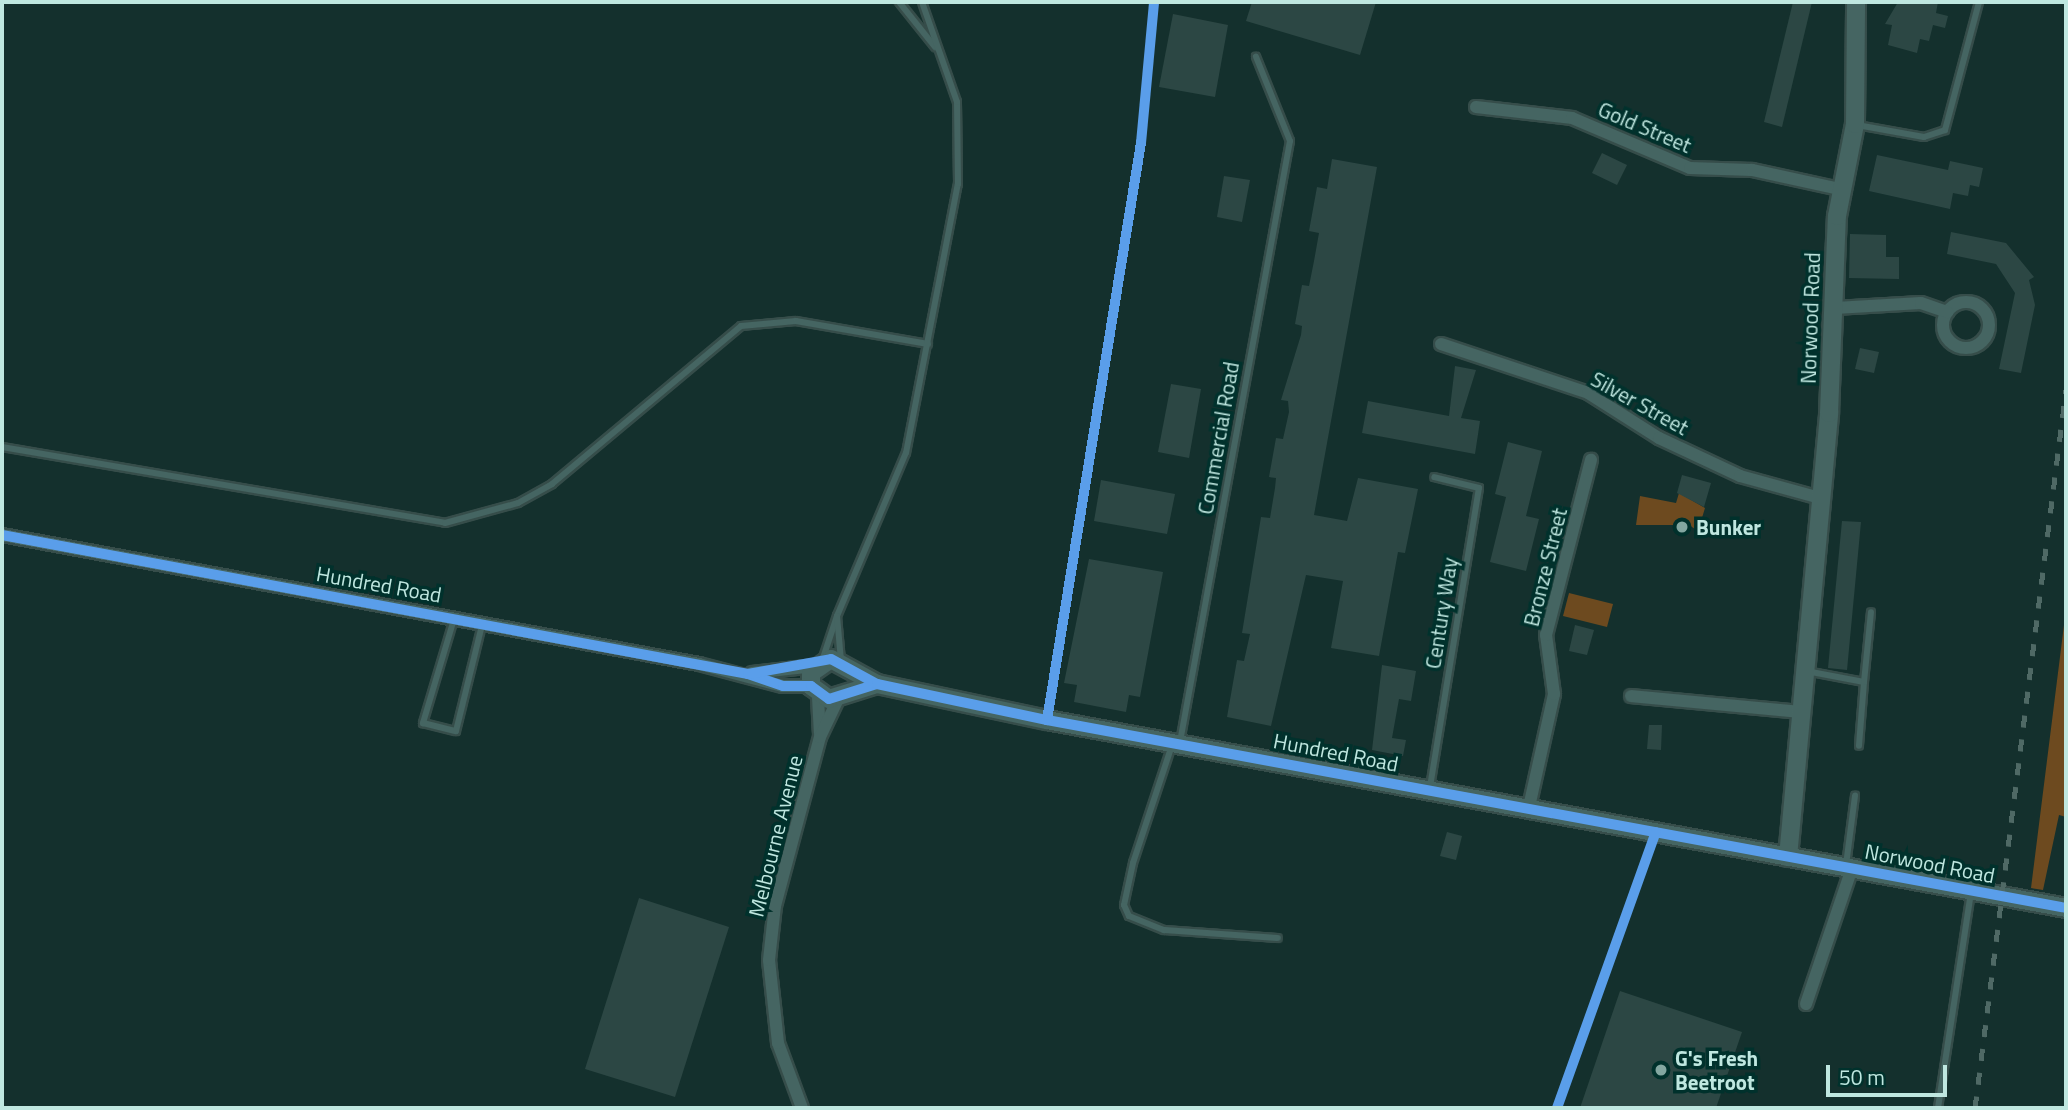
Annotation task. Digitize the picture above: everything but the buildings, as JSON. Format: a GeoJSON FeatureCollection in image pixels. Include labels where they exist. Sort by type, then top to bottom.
{"type":"FeatureCollection","features":[{"type":"Feature","properties":{"kind":"street","name":"Norwood Road"},"geometry":{"type":"LineString","coordinates":[[1856,2],[1855,124],[1840,189],[1835,308],[1820,498],[1787,857],[2066,908]]}},
{"type":"Feature","properties":{"kind":"street","name":"Gold Street"},"geometry":{"type":"LineString","coordinates":[[1476,107],[1572,118],[1690,168],[1752,170],[1840,189]]}},
{"type":"Feature","properties":{"kind":"street"},"geometry":{"type":"LineString","coordinates":[[1835,308],[1921,303],[1947,312]]}},
{"type":"Feature","properties":{"kind":"street","name":"Silver Street"},"geometry":{"type":"LineString","coordinates":[[1441,344],[1588,393],[1659,438],[1740,476],[1820,498]]}},
{"type":"Feature","properties":{"kind":"street","name":"Bronze Street"},"geometry":{"type":"LineString","coordinates":[[1529,807],[1554,694],[1546,635],[1591,460]]}},
{"type":"Feature","properties":{"kind":"street","name":"Hundred Road"},"geometry":{"type":"LineString","coordinates":[[2,536],[748,674],[783,686],[843,693],[877,684]]}},
{"type":"Feature","properties":{"kind":"street","name":"Hundred Road"},"geometry":{"type":"LineString","coordinates":[[748,674],[819,663],[844,665],[877,684],[1787,857]]}},
{"type":"Feature","properties":{"kind":"street"},"geometry":{"type":"LineString","coordinates":[[815,691],[819,663]]}},
{"type":"Feature","properties":{"kind":"street"},"geometry":{"type":"LineString","coordinates":[[843,693],[844,665]]}},
{"type":"Feature","properties":{"kind":"street","name":"Melbourne Avenue"},"geometry":{"type":"LineString","coordinates":[[815,691],[820,737]]}},
{"type":"Feature","properties":{"kind":"street","name":"Melbourne Avenue"},"geometry":{"type":"LineString","coordinates":[[802,1108],[778,1043],[769,960],[775,905],[820,737],[843,693]]}},
{"type":"Feature","properties":{"kind":"street"},"geometry":{"type":"LineString","coordinates":[[1631,696],[1800,712]]}},
{"type":"Feature","properties":{"kind":"street"},"geometry":{"type":"LineString","coordinates":[[1806,1004],[1849,868]]}},
{"type":"Feature","properties":{"kind":"lane"},"geometry":{"type":"LineString","coordinates":[[899,2],[939,52]]}},
{"type":"Feature","properties":{"kind":"lane"},"geometry":{"type":"LineString","coordinates":[[819,663],[906,453],[928,344],[961,131],[922,2]]}},
{"type":"Feature","properties":{"kind":"lane"},"geometry":{"type":"LineString","coordinates":[[1855,124],[1924,137],[1945,130],[1979,2]]}},
{"type":"Feature","properties":{"kind":"lane","name":"Commercial Road"},"geometry":{"type":"LineString","coordinates":[[1256,57],[1290,141],[1177,741],[1132,863],[1124,905],[1129,916],[1164,930],[1278,938]]}},
{"type":"Feature","properties":{"kind":"lane"},"geometry":{"type":"LineString","coordinates":[[2,447],[445,523],[497,511],[552,484],[741,326],[796,321],[928,344]]}},
{"type":"Feature","properties":{"kind":"lane","name":"Century Way"},"geometry":{"type":"LineString","coordinates":[[1429,789],[1479,488],[1434,477]]}},
{"type":"Feature","properties":{"kind":"lane"},"geometry":{"type":"LineString","coordinates":[[1859,747],[1871,612]]}},
{"type":"Feature","properties":{"kind":"lane"},"geometry":{"type":"LineString","coordinates":[[837,616],[844,665]]}},
{"type":"Feature","properties":{"kind":"lane"},"geometry":{"type":"LineString","coordinates":[[454,618],[423,723],[456,731],[482,623]]}},
{"type":"Feature","properties":{"kind":"lane"},"geometry":{"type":"LineString","coordinates":[[1804,671],[1864,682]]}},
{"type":"Feature","properties":{"kind":"lane"},"geometry":{"type":"LineString","coordinates":[[1849,868],[1855,796]]}},
{"type":"Feature","properties":{"kind":"lane"},"geometry":{"type":"LineString","coordinates":[[1938,1108],[1972,890]]}},
{"type":"Feature","properties":{"kind":"shaded area"},"geometry":{"type":"Polygon","coordinates":[[[1679,493],[1705,508],[1698,531],[1689,525],[1636,525],[1640,496],[1676,503],[1679,493]]]}},
{"type":"Feature","properties":{"kind":"shaded area"},"geometry":{"type":"Polygon","coordinates":[[[1569,593],[1613,604],[1607,627],[1563,616],[1569,593]]]}},
{"type":"Feature","properties":{"kind":"shaded area"},"geometry":{"type":"Polygon","coordinates":[[[2066,609],[2066,817],[2059,815],[2043,890],[2031,888],[2066,609]]]}},
{"type":"Feature","properties":{"kind":"railway"},"geometry":{"type":"LineString","coordinates":[[1975,1108],[2066,390]]}},
{"type":"Feature","properties":{"kind":"cycle path"},"geometry":{"type":"LineString","coordinates":[[1047,720],[1141,143],[1154,2]]}},
{"type":"Feature","properties":{"kind":"cycle path"},"geometry":{"type":"LineString","coordinates":[[2,535],[748,674],[783,686],[811,686],[829,699],[877,684]]}},
{"type":"Feature","properties":{"kind":"cycle path"},"geometry":{"type":"LineString","coordinates":[[748,674],[831,659],[877,684],[1047,720],[2066,908]]}},
{"type":"Feature","properties":{"kind":"cycle path"},"geometry":{"type":"LineString","coordinates":[[1557,1108],[1656,832]]}},
{"type":"Feature","properties":{"kind":"place","name":"Bunker"},"geometry":{"type":"Point","coordinates":[1682,527]}},
{"type":"Feature","properties":{"kind":"place","name":"G's Fresh Beetroot"},"geometry":{"type":"Point","coordinates":[1661,1070]}}]}
